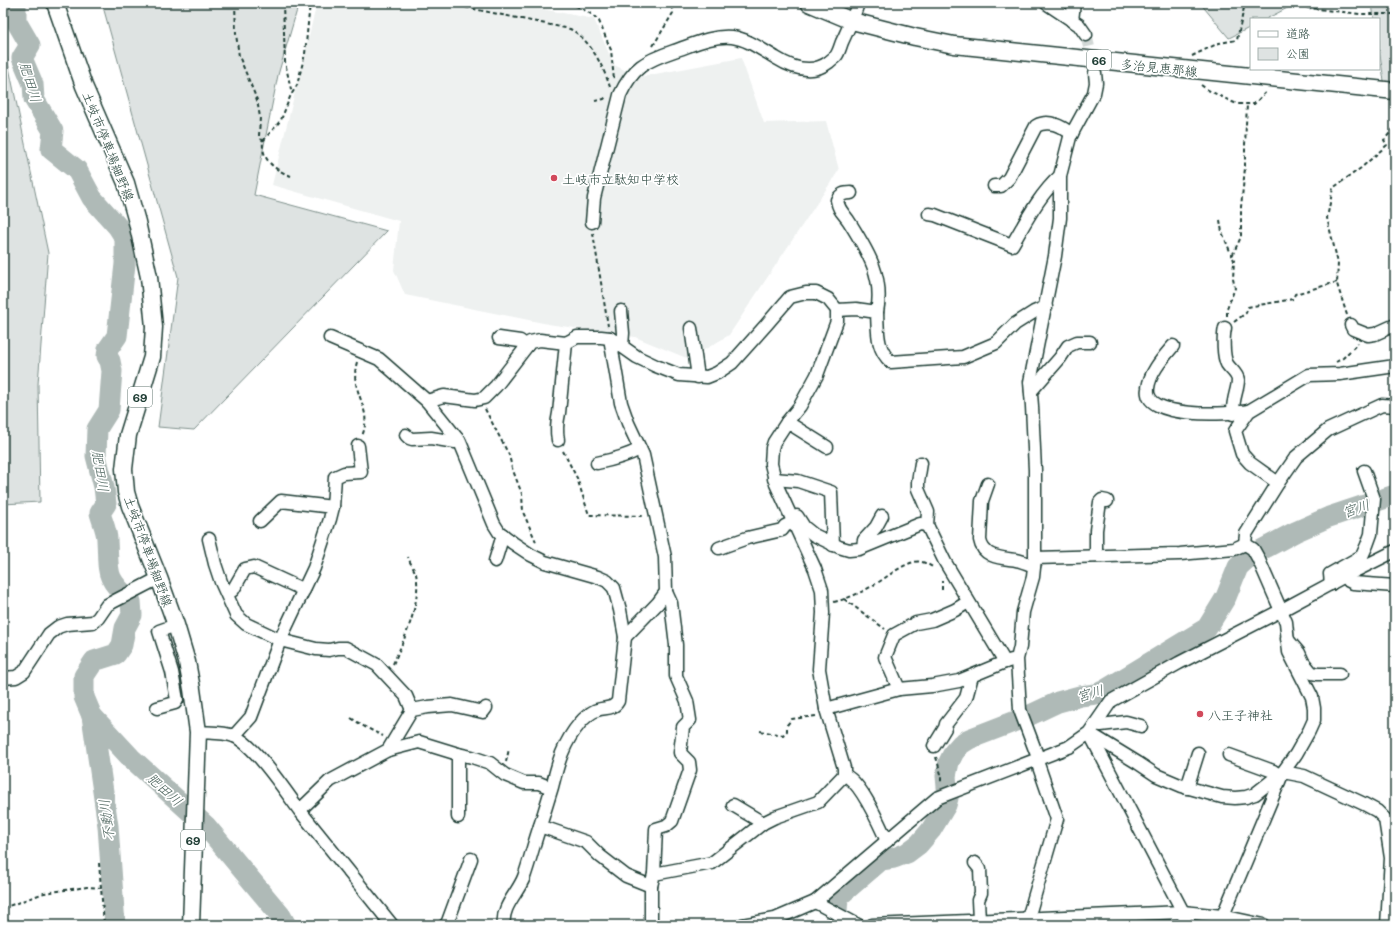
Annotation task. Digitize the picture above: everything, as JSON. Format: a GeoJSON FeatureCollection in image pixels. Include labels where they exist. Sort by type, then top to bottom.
{"type":"FeatureCollection","features":[{"type":"Feature","properties":{"kind":"main road","name":"土岐市停車場細野線"},"geometry":{"type":"LineString","coordinates":[[55,3],[84,86],[126,183],[137,222],[149,277],[154,327],[152,357],[128,435],[124,469],[126,492],[130,506],[176,625],[187,662],[192,689],[198,732],[194,796],[191,925]]}},
{"type":"Feature","properties":{"kind":"main road","name":"多治見恵那線"},"geometry":{"type":"LineString","coordinates":[[810,3],[852,21],[954,45],[1395,91]]}},
{"type":"Feature","properties":{"kind":"street"},"geometry":{"type":"LineString","coordinates":[[592,222],[594,198],[620,95],[626,81],[642,65],[658,56],[723,36],[734,37],[751,43],[785,64],[810,70],[825,65],[836,56],[852,21],[858,3]]}},
{"type":"Feature","properties":{"kind":"street"},"geometry":{"type":"LineString","coordinates":[[1046,3],[1079,25],[1086,35]]}},
{"type":"Feature","properties":{"kind":"street"},"geometry":{"type":"LineString","coordinates":[[1072,21],[1074,3]]}},
{"type":"Feature","properties":{"kind":"street"},"geometry":{"type":"LineString","coordinates":[[827,711],[899,689],[939,685],[959,681],[1011,660],[1020,647],[1023,612],[1030,591],[1035,562],[1035,470],[1030,382],[1055,256],[1060,218],[1060,176],[1067,147],[1072,134],[1094,93],[1096,73]]}},
{"type":"Feature","properties":{"kind":"street"},"geometry":{"type":"LineString","coordinates":[[994,186],[1001,186],[1009,178],[1036,126],[1041,124],[1051,124],[1063,128],[1072,134]]}},
{"type":"Feature","properties":{"kind":"street"},"geometry":{"type":"LineString","coordinates":[[929,214],[1012,245],[1036,205],[1060,176]]}},
{"type":"Feature","properties":{"kind":"street"},"geometry":{"type":"LineString","coordinates":[[851,193],[840,195],[837,200],[839,208],[865,246],[876,271],[878,292],[878,339],[885,357],[891,362],[963,357],[996,343],[1015,324],[1034,312],[1046,307]]}},
{"type":"Feature","properties":{"kind":"street"},"geometry":{"type":"LineString","coordinates":[[427,401],[444,396],[475,400],[484,398],[496,386],[530,342],[540,340],[566,343],[577,337],[601,336],[610,338],[637,357],[679,375],[707,377],[717,373],[732,363],[790,297],[806,293],[816,293],[828,299],[837,310],[837,321],[817,375],[800,406],[774,442],[771,464],[774,479],[815,569],[822,590],[823,603],[819,669],[827,711],[844,768],[844,775],[818,802],[775,817],[763,823],[712,863],[654,874]]}},
{"type":"Feature","properties":{"kind":"street"},"geometry":{"type":"LineString","coordinates":[[837,310],[856,309],[877,312]]}},
{"type":"Feature","properties":{"kind":"street"},"geometry":{"type":"LineString","coordinates":[[621,311],[624,333],[622,346]]}},
{"type":"Feature","properties":{"kind":"street"},"geometry":{"type":"LineString","coordinates":[[1351,325],[1353,329],[1368,335],[1375,334],[1395,325]]}},
{"type":"Feature","properties":{"kind":"street"},"geometry":{"type":"LineString","coordinates":[[690,328],[698,377]]}},
{"type":"Feature","properties":{"kind":"street"},"geometry":{"type":"LineString","coordinates":[[1225,328],[1223,344],[1227,364],[1238,378],[1238,386],[1233,403],[1233,414]]}},
{"type":"Feature","properties":{"kind":"street"},"geometry":{"type":"LineString","coordinates":[[330,338],[379,359],[427,401],[458,440],[494,524],[499,532],[513,543],[545,562],[598,576],[607,581],[614,588],[625,637],[618,701],[615,705],[609,708],[596,710],[580,722],[564,748],[557,764],[524,878],[506,909],[503,921],[504,925]]}},
{"type":"Feature","properties":{"kind":"street"},"geometry":{"type":"LineString","coordinates":[[499,338],[520,342],[528,346]]}},
{"type":"Feature","properties":{"kind":"street"},"geometry":{"type":"LineString","coordinates":[[610,338],[621,403],[628,424],[643,455],[665,557],[666,592],[671,603],[676,645],[676,676],[687,701],[690,720],[683,727],[680,753],[689,762],[690,770],[672,821],[666,826],[656,829],[654,874],[651,886],[651,925]]}},
{"type":"Feature","properties":{"kind":"street"},"geometry":{"type":"LineString","coordinates":[[1031,391],[1060,358],[1068,346],[1077,342],[1090,342]]}},
{"type":"Feature","properties":{"kind":"street"},"geometry":{"type":"LineString","coordinates":[[558,440],[556,431],[566,343]]}},
{"type":"Feature","properties":{"kind":"street"},"geometry":{"type":"LineString","coordinates":[[1173,346],[1153,373],[1147,389],[1149,398],[1157,405],[1177,411],[1207,414],[1233,414],[1249,411],[1309,375],[1340,374],[1395,366]]}},
{"type":"Feature","properties":{"kind":"street"},"geometry":{"type":"LineString","coordinates":[[1092,729],[1156,776],[1187,788],[1222,797],[1246,797],[1255,794],[1281,773],[1296,754],[1309,731],[1314,720],[1314,708],[1312,697],[1289,652],[1286,622],[1280,612],[1246,534],[1296,457],[1328,430],[1382,405],[1395,406]]}},
{"type":"Feature","properties":{"kind":"street"},"geometry":{"type":"LineString","coordinates":[[1249,411],[1235,431],[1242,454],[1250,463],[1278,483]]}},
{"type":"Feature","properties":{"kind":"street"},"geometry":{"type":"LineString","coordinates":[[787,422],[827,447]]}},
{"type":"Feature","properties":{"kind":"street"},"geometry":{"type":"LineString","coordinates":[[406,435],[412,439],[431,438],[455,442],[458,440]]}},
{"type":"Feature","properties":{"kind":"street"},"geometry":{"type":"LineString","coordinates":[[234,736],[251,717],[280,640],[314,568],[333,507],[334,477],[344,473],[361,472],[358,446]]}},
{"type":"Feature","properties":{"kind":"street"},"geometry":{"type":"LineString","coordinates":[[597,463],[615,459],[640,449]]}},
{"type":"Feature","properties":{"kind":"street"},"geometry":{"type":"LineString","coordinates":[[921,463],[918,489],[928,512],[927,525],[945,562],[968,602],[1011,660],[1020,710],[1037,755],[1057,819],[1027,921]]}},
{"type":"Feature","properties":{"kind":"street"},"geometry":{"type":"LineString","coordinates":[[1331,584],[1330,574],[1362,556],[1371,534],[1374,499],[1364,471]]}},
{"type":"Feature","properties":{"kind":"street"},"geometry":{"type":"LineString","coordinates":[[774,479],[798,481],[831,492],[833,545]]}},
{"type":"Feature","properties":{"kind":"street"},"geometry":{"type":"LineString","coordinates":[[988,484],[982,501],[980,540],[981,546],[992,555],[1035,562],[1096,556],[1180,554],[1234,548],[1252,550]]}},
{"type":"Feature","properties":{"kind":"street"},"geometry":{"type":"LineString","coordinates":[[1096,556],[1096,530],[1100,502],[1102,500],[1106,500]]}},
{"type":"Feature","properties":{"kind":"street"},"geometry":{"type":"LineString","coordinates":[[260,521],[281,501],[333,507]]}},
{"type":"Feature","properties":{"kind":"street"},"geometry":{"type":"LineString","coordinates":[[719,548],[748,538],[782,530],[795,512],[804,527],[814,535],[833,545],[849,550],[859,549],[920,524],[927,525]]}},
{"type":"Feature","properties":{"kind":"street"},"geometry":{"type":"LineString","coordinates":[[864,547],[864,540],[876,527],[882,516]]}},
{"type":"Feature","properties":{"kind":"street"},"geometry":{"type":"LineString","coordinates":[[495,561],[503,535]]}},
{"type":"Feature","properties":{"kind":"street"},"geometry":{"type":"LineString","coordinates":[[209,539],[215,564],[236,615],[246,624],[280,640],[316,649],[329,650],[346,648],[377,665],[406,696],[412,710]]}},
{"type":"Feature","properties":{"kind":"street"},"geometry":{"type":"LineString","coordinates":[[742,925],[775,919],[815,902],[937,798],[946,793],[1069,748],[1092,729],[1111,701],[1179,663],[1280,612],[1345,576],[1395,551]]}},
{"type":"Feature","properties":{"kind":"street"},"geometry":{"type":"LineString","coordinates":[[227,594],[233,590],[245,569],[254,567],[304,590]]}},
{"type":"Feature","properties":{"kind":"street"},"geometry":{"type":"LineString","coordinates":[[1345,576],[1352,583],[1395,586]]}},
{"type":"Feature","properties":{"kind":"street"},"geometry":{"type":"LineString","coordinates":[[3,678],[16,677],[24,672],[49,634],[58,627],[67,624],[93,622],[98,618],[107,604],[159,578]]}},
{"type":"Feature","properties":{"kind":"street"},"geometry":{"type":"LineString","coordinates":[[625,637],[658,603],[666,592]]}},
{"type":"Feature","properties":{"kind":"street"},"geometry":{"type":"LineString","coordinates":[[899,689],[885,657],[894,634],[916,623],[932,620],[955,610],[968,602]]}},
{"type":"Feature","properties":{"kind":"street"},"geometry":{"type":"LineString","coordinates":[[157,708],[175,703],[177,700],[172,672],[159,631],[176,625]]}},
{"type":"Feature","properties":{"kind":"street"},"geometry":{"type":"LineString","coordinates":[[1287,640],[1299,653],[1303,662],[1312,673],[1340,674]]}},
{"type":"Feature","properties":{"kind":"street"},"geometry":{"type":"LineString","coordinates":[[934,746],[946,724],[966,698],[972,676]]}},
{"type":"Feature","properties":{"kind":"street"},"geometry":{"type":"LineString","coordinates":[[390,746],[412,710],[452,705],[483,712],[486,708]]}},
{"type":"Feature","properties":{"kind":"street"},"geometry":{"type":"LineString","coordinates":[[1092,729],[1100,726],[1126,722],[1141,726]]}},
{"type":"Feature","properties":{"kind":"street"},"geometry":{"type":"LineString","coordinates":[[1092,729],[1182,912],[1186,925]]}},
{"type":"Feature","properties":{"kind":"street"},"geometry":{"type":"LineString","coordinates":[[198,732],[234,736],[252,750],[392,925]]}},
{"type":"Feature","properties":{"kind":"street"},"geometry":{"type":"LineString","coordinates":[[300,810],[330,781],[390,746],[419,742],[490,763],[505,775],[524,783],[539,783],[551,788]]}},
{"type":"Feature","properties":{"kind":"street"},"geometry":{"type":"LineString","coordinates":[[1187,788],[1198,753]]}},
{"type":"Feature","properties":{"kind":"street"},"geometry":{"type":"LineString","coordinates":[[458,754],[458,817]]}},
{"type":"Feature","properties":{"kind":"street"},"geometry":{"type":"LineString","coordinates":[[1229,755],[1273,771],[1304,776],[1364,804],[1390,819],[1393,858],[1386,925]]}},
{"type":"Feature","properties":{"kind":"street"},"geometry":{"type":"LineString","coordinates":[[1220,921],[1281,773]]}},
{"type":"Feature","properties":{"kind":"street"},"geometry":{"type":"LineString","coordinates":[[844,775],[853,781],[868,803],[887,841]]}},
{"type":"Feature","properties":{"kind":"street"},"geometry":{"type":"LineString","coordinates":[[733,805],[763,823]]}},
{"type":"Feature","properties":{"kind":"street"},"geometry":{"type":"LineString","coordinates":[[540,826],[586,842],[604,860],[626,876],[651,886]]}},
{"type":"Feature","properties":{"kind":"street"},"geometry":{"type":"LineString","coordinates":[[445,925],[447,924],[471,859]]}},
{"type":"Feature","properties":{"kind":"street"},"geometry":{"type":"LineString","coordinates":[[975,863],[980,869],[981,893],[978,900],[979,920]]}},
{"type":"Feature","properties":{"kind":"street"},"geometry":{"type":"LineString","coordinates":[[815,902],[849,922]]}},
{"type":"Feature","properties":{"kind":"street"},"geometry":{"type":"LineString","coordinates":[[872,925],[979,920],[1027,921],[1182,912],[1220,921],[1264,925]]}},
{"type":"Feature","properties":{"kind":"path"},"geometry":{"type":"LineString","coordinates":[[235,3],[238,56],[257,100],[260,117],[259,136],[263,141],[264,152],[270,164],[291,176]]}},
{"type":"Feature","properties":{"kind":"path"},"geometry":{"type":"LineString","coordinates":[[283,3],[285,62],[292,94]]}},
{"type":"Feature","properties":{"kind":"path"},"geometry":{"type":"LineString","coordinates":[[263,141],[281,120],[297,84],[305,54],[310,3]]}},
{"type":"Feature","properties":{"kind":"path"},"geometry":{"type":"LineString","coordinates":[[445,3],[570,29],[577,32],[594,53],[611,90]]}},
{"type":"Feature","properties":{"kind":"path"},"geometry":{"type":"LineString","coordinates":[[569,3],[593,15],[599,21],[611,50],[614,81]]}},
{"type":"Feature","properties":{"kind":"path"},"geometry":{"type":"LineString","coordinates":[[651,50],[673,13],[671,3]]}},
{"type":"Feature","properties":{"kind":"path"},"geometry":{"type":"LineString","coordinates":[[1245,3],[1237,40],[1219,43],[1199,52],[1176,68],[1208,90],[1237,104],[1254,104],[1278,79]]}},
{"type":"Feature","properties":{"kind":"path"},"geometry":{"type":"LineString","coordinates":[[1279,3],[1360,14],[1395,14]]}},
{"type":"Feature","properties":{"kind":"path"},"geometry":{"type":"LineString","coordinates":[[595,101],[604,99],[608,95]]}},
{"type":"Feature","properties":{"kind":"path"},"geometry":{"type":"LineString","coordinates":[[1232,256],[1241,237],[1241,207],[1246,168],[1245,145],[1247,104]]}},
{"type":"Feature","properties":{"kind":"path"},"geometry":{"type":"LineString","coordinates":[[1351,325],[1337,282],[1338,263],[1327,218],[1333,188],[1361,168],[1387,146],[1384,140],[1395,127]]}},
{"type":"Feature","properties":{"kind":"path"},"geometry":{"type":"LineString","coordinates":[[1220,220],[1222,232],[1234,260],[1233,279],[1235,288],[1227,309],[1228,316],[1225,328]]}},
{"type":"Feature","properties":{"kind":"path"},"geometry":{"type":"LineString","coordinates":[[592,222],[610,338]]}},
{"type":"Feature","properties":{"kind":"path"},"geometry":{"type":"LineString","coordinates":[[1225,328],[1241,318],[1246,313],[1248,307],[1293,299],[1295,294],[1337,282]]}},
{"type":"Feature","properties":{"kind":"path"},"geometry":{"type":"LineString","coordinates":[[1319,375],[1343,358],[1360,340],[1364,333]]}},
{"type":"Feature","properties":{"kind":"path"},"geometry":{"type":"LineString","coordinates":[[358,446],[365,427],[365,415],[354,377],[355,368],[361,350]]}},
{"type":"Feature","properties":{"kind":"path"},"geometry":{"type":"LineString","coordinates":[[480,399],[509,455],[512,468],[522,494],[523,512],[545,562]]}},
{"type":"Feature","properties":{"kind":"path"},"geometry":{"type":"LineString","coordinates":[[558,440],[577,478],[589,515],[656,517]]}},
{"type":"Feature","properties":{"kind":"path"},"geometry":{"type":"LineString","coordinates":[[388,676],[404,639],[416,603],[417,582],[415,573],[408,558]]}},
{"type":"Feature","properties":{"kind":"path"},"geometry":{"type":"LineString","coordinates":[[823,603],[835,602],[844,599],[874,585],[891,574],[915,562],[926,563],[936,569]]}},
{"type":"Feature","properties":{"kind":"path"},"geometry":{"type":"LineString","coordinates":[[941,576],[943,585],[942,590]]}},
{"type":"Feature","properties":{"kind":"path"},"geometry":{"type":"LineString","coordinates":[[844,599],[894,634]]}},
{"type":"Feature","properties":{"kind":"path"},"geometry":{"type":"LineString","coordinates":[[760,731],[783,735],[787,731],[787,725],[792,719],[827,711]]}},
{"type":"Feature","properties":{"kind":"path"},"geometry":{"type":"LineString","coordinates":[[351,718],[390,746]]}},
{"type":"Feature","properties":{"kind":"path"},"geometry":{"type":"LineString","coordinates":[[934,746],[934,753],[946,793]]}},
{"type":"Feature","properties":{"kind":"path"},"geometry":{"type":"LineString","coordinates":[[99,863],[104,925]]}},
{"type":"Feature","properties":{"kind":"path"},"geometry":{"type":"LineString","coordinates":[[3,908],[44,893],[87,887],[101,888]]}},
{"type":"Feature","properties":{"kind":"shaded area","name":"土岐市立駄知中学校"},"geometry":{"type":"Polygon","coordinates":[[[317,3],[511,3],[594,19],[614,65],[639,77],[741,58],[764,123],[826,121],[839,170],[729,335],[689,359],[635,337],[548,324],[405,295],[394,270],[399,221],[272,185],[317,3]]]}},
{"type":"Feature","properties":{"kind":"green space"},"geometry":{"type":"Polygon","coordinates":[[[102,3],[299,3],[278,75],[254,195],[387,231],[194,430],[158,427],[178,277],[102,3]]]}},
{"type":"Feature","properties":{"kind":"green space"},"geometry":{"type":"Polygon","coordinates":[[[1200,3],[1297,3],[1268,18],[1250,18],[1250,28],[1229,38],[1200,3]]]}},
{"type":"Feature","properties":{"kind":"green space"},"geometry":{"type":"Polygon","coordinates":[[[1372,3],[1395,3],[1395,105],[1386,94],[1380,55],[1380,18],[1374,18],[1372,3]]]}},
{"type":"Feature","properties":{"kind":"green space"},"geometry":{"type":"Polygon","coordinates":[[[3,39],[48,253],[38,384],[40,502],[3,504],[3,39]]]}},
{"type":"Feature","properties":{"kind":"waterway","name":"肥田川"},"geometry":{"type":"LineString","coordinates":[[16,3],[16,21],[30,45],[22,58],[33,84],[34,99],[53,131],[51,149],[77,170],[92,198],[118,227],[125,238],[125,264],[117,336],[108,349],[107,356],[110,361],[112,371],[109,410],[97,429],[96,456],[104,487],[106,504],[100,513],[107,537],[108,567],[112,580],[116,586],[131,601],[132,615],[125,628],[122,645],[116,654],[94,661],[84,676],[84,697],[92,716],[131,758],[206,826],[281,916],[286,925]]}},
{"type":"Feature","properties":{"kind":"waterway","name":"宮川"},"geometry":{"type":"LineString","coordinates":[[836,925],[838,897],[881,860],[894,858],[907,853],[919,844],[931,830],[946,805],[948,798],[946,776],[949,762],[954,752],[961,744],[969,739],[1026,717],[1058,702],[1080,696],[1096,694],[1105,690],[1207,628],[1226,597],[1238,567],[1250,556],[1295,532],[1329,517],[1395,495]]}},
{"type":"Feature","properties":{"kind":"waterway","name":"不動川"},"geometry":{"type":"LineString","coordinates":[[92,716],[108,826],[115,925]]}},
{"type":"Feature","properties":{"kind":"tunnel"},"geometry":{"type":"LineString","coordinates":[[1086,35],[1094,67]]}},
{"type":"Feature","properties":{"kind":"place","name":"土岐市立駄知中学校"},"geometry":{"type":"Point","coordinates":[554,178]}},
{"type":"Feature","properties":{"kind":"place","name":"八王子神社"},"geometry":{"type":"Point","coordinates":[1200,714]}}]}
